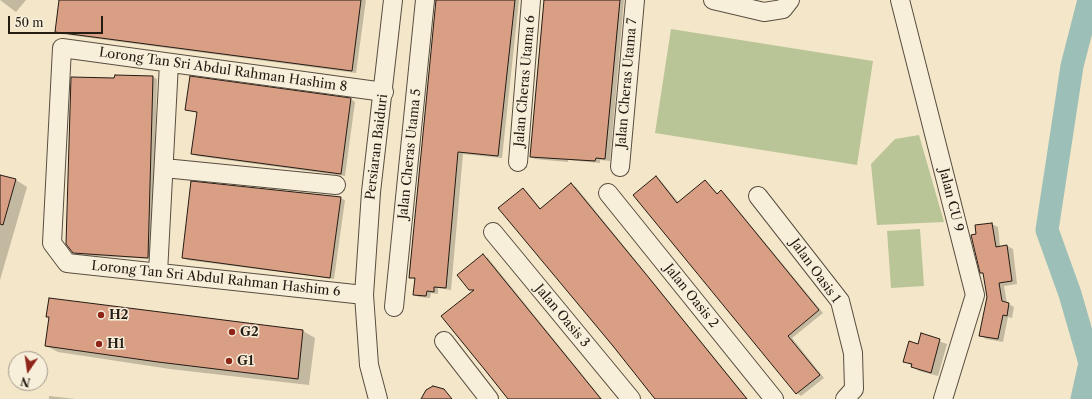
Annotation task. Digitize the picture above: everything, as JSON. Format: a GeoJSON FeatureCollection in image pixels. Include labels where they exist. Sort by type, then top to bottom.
{"type":"FeatureCollection","features":[{"type":"Feature","properties":{"kind":"street","name":"Persiaran Baiduri"},"geometry":{"type":"LineString","coordinates":[[378,399],[369,366],[364,295],[371,192],[384,92],[393,0]]}},
{"type":"Feature","properties":{"kind":"street","name":"Jalan Cheras Utama 5"},"geometry":{"type":"LineString","coordinates":[[394,307],[425,0]]}},
{"type":"Feature","properties":{"kind":"street","name":"Jalan Cheras Utama 6"},"geometry":{"type":"LineString","coordinates":[[518,162],[531,0]]}},
{"type":"Feature","properties":{"kind":"street","name":"Jalan Cheras Utama 7"},"geometry":{"type":"LineString","coordinates":[[620,167],[635,0]]}},
{"type":"Feature","properties":{"kind":"street"},"geometry":{"type":"LineString","coordinates":[[713,0],[764,12],[783,9],[790,0]]}},
{"type":"Feature","properties":{"kind":"street","name":"Jalan CU 9"},"geometry":{"type":"LineString","coordinates":[[900,0],[976,295],[943,399]]}},
{"type":"Feature","properties":{"kind":"street","name":"Lorong Tan Sri Abdul Rahman Hashim 8"},"geometry":{"type":"LineString","coordinates":[[67,263],[52,243],[62,48],[384,92]]}},
{"type":"Feature","properties":{"kind":"street"},"geometry":{"type":"LineString","coordinates":[[158,273],[169,63]]}},
{"type":"Feature","properties":{"kind":"street"},"geometry":{"type":"LineString","coordinates":[[164,168],[336,185]]}},
{"type":"Feature","properties":{"kind":"street","name":"Jalan Oasis 2"},"geometry":{"type":"LineString","coordinates":[[608,193],[774,399]]}},
{"type":"Feature","properties":{"kind":"street","name":"Jalan Oasis 1"},"geometry":{"type":"LineString","coordinates":[[758,196],[840,301],[853,353],[854,389],[844,399]]}},
{"type":"Feature","properties":{"kind":"street","name":"Jalan Oasis 3"},"geometry":{"type":"LineString","coordinates":[[493,232],[631,399]]}},
{"type":"Feature","properties":{"kind":"street","name":"Lorong Tan Sri Abdul Rahman Hashim 6"},"geometry":{"type":"LineString","coordinates":[[67,263],[364,295]]}},
{"type":"Feature","properties":{"kind":"street"},"geometry":{"type":"LineString","coordinates":[[444,342],[489,399]]}},
{"type":"Feature","properties":{"kind":"green space"},"geometry":{"type":"Polygon","coordinates":[[[671,29],[873,61],[857,165],[655,133],[671,29]]]}},
{"type":"Feature","properties":{"kind":"green space"},"geometry":{"type":"Polygon","coordinates":[[[919,135],[944,222],[877,225],[871,164],[895,139],[919,135]]]}},
{"type":"Feature","properties":{"kind":"green space"},"geometry":{"type":"Polygon","coordinates":[[[920,229],[924,286],[891,288],[887,231],[920,229]]]}},
{"type":"Feature","properties":{"kind":"building"},"geometry":{"type":"Polygon","coordinates":[[[59,0],[361,0],[352,71],[55,32],[59,0]]]}},
{"type":"Feature","properties":{"kind":"building"},"geometry":{"type":"Polygon","coordinates":[[[436,0],[515,0],[498,156],[458,152],[446,288],[434,287],[434,292],[427,291],[426,296],[413,295],[415,278],[409,278],[436,0]]]}},
{"type":"Feature","properties":{"kind":"building"},"geometry":{"type":"Polygon","coordinates":[[[544,0],[620,0],[605,159],[596,158],[595,161],[530,157],[544,0]]]}},
{"type":"Feature","properties":{"kind":"building"},"geometry":{"type":"Polygon","coordinates":[[[115,75],[153,76],[148,258],[73,253],[66,244],[71,77],[114,78],[115,75]]]}},
{"type":"Feature","properties":{"kind":"building"},"geometry":{"type":"Polygon","coordinates":[[[190,76],[351,98],[341,174],[191,154],[197,112],[185,110],[190,76]]]}},
{"type":"Feature","properties":{"kind":"building"},"geometry":{"type":"Polygon","coordinates":[[[0,175],[16,179],[3,225],[0,224],[0,175]]]}},
{"type":"Feature","properties":{"kind":"building"},"geometry":{"type":"Polygon","coordinates":[[[656,176],[677,203],[705,180],[717,194],[721,190],[819,310],[788,336],[820,375],[796,394],[633,195],[656,176]]]}},
{"type":"Feature","properties":{"kind":"building"},"geometry":{"type":"Polygon","coordinates":[[[191,181],[341,197],[330,278],[182,258],[191,181]]]}},
{"type":"Feature","properties":{"kind":"building"},"geometry":{"type":"Polygon","coordinates":[[[571,183],[747,399],[655,399],[613,346],[498,208],[523,188],[540,209],[571,183]]]}},
{"type":"Feature","properties":{"kind":"building"},"geometry":{"type":"Polygon","coordinates":[[[992,223],[996,247],[1007,245],[1012,281],[999,283],[1002,301],[1009,303],[1007,316],[1003,315],[998,339],[979,336],[987,297],[983,273],[980,273],[971,235],[976,234],[975,225],[992,223]]]}},
{"type":"Feature","properties":{"kind":"building"},"geometry":{"type":"Polygon","coordinates":[[[483,254],[601,399],[508,399],[441,316],[474,290],[469,290],[457,275],[483,254]]]}},
{"type":"Feature","properties":{"kind":"building"},"geometry":{"type":"Polygon","coordinates":[[[49,298],[303,330],[298,379],[158,362],[45,346],[49,317],[46,317],[49,298]]]}},
{"type":"Feature","properties":{"kind":"building"},"geometry":{"type":"Polygon","coordinates":[[[921,333],[940,339],[931,373],[911,367],[912,364],[903,362],[909,341],[918,344],[921,333]]]}},
{"type":"Feature","properties":{"kind":"building"},"geometry":{"type":"Polygon","coordinates":[[[433,386],[444,389],[452,399],[421,399],[426,390],[433,386]]]}},
{"type":"Feature","properties":{"kind":"waterway"},"geometry":{"type":"LineString","coordinates":[[1082,399],[1090,363],[1070,294],[1047,230],[1072,66],[1089,0]]}},
{"type":"Feature","properties":{"kind":"place","name":"H2"},"geometry":{"type":"Point","coordinates":[101,315]}},
{"type":"Feature","properties":{"kind":"place","name":"G2"},"geometry":{"type":"Point","coordinates":[232,332]}},
{"type":"Feature","properties":{"kind":"place","name":"H1"},"geometry":{"type":"Point","coordinates":[99,344]}},
{"type":"Feature","properties":{"kind":"place","name":"G1"},"geometry":{"type":"Point","coordinates":[229,361]}}]}
